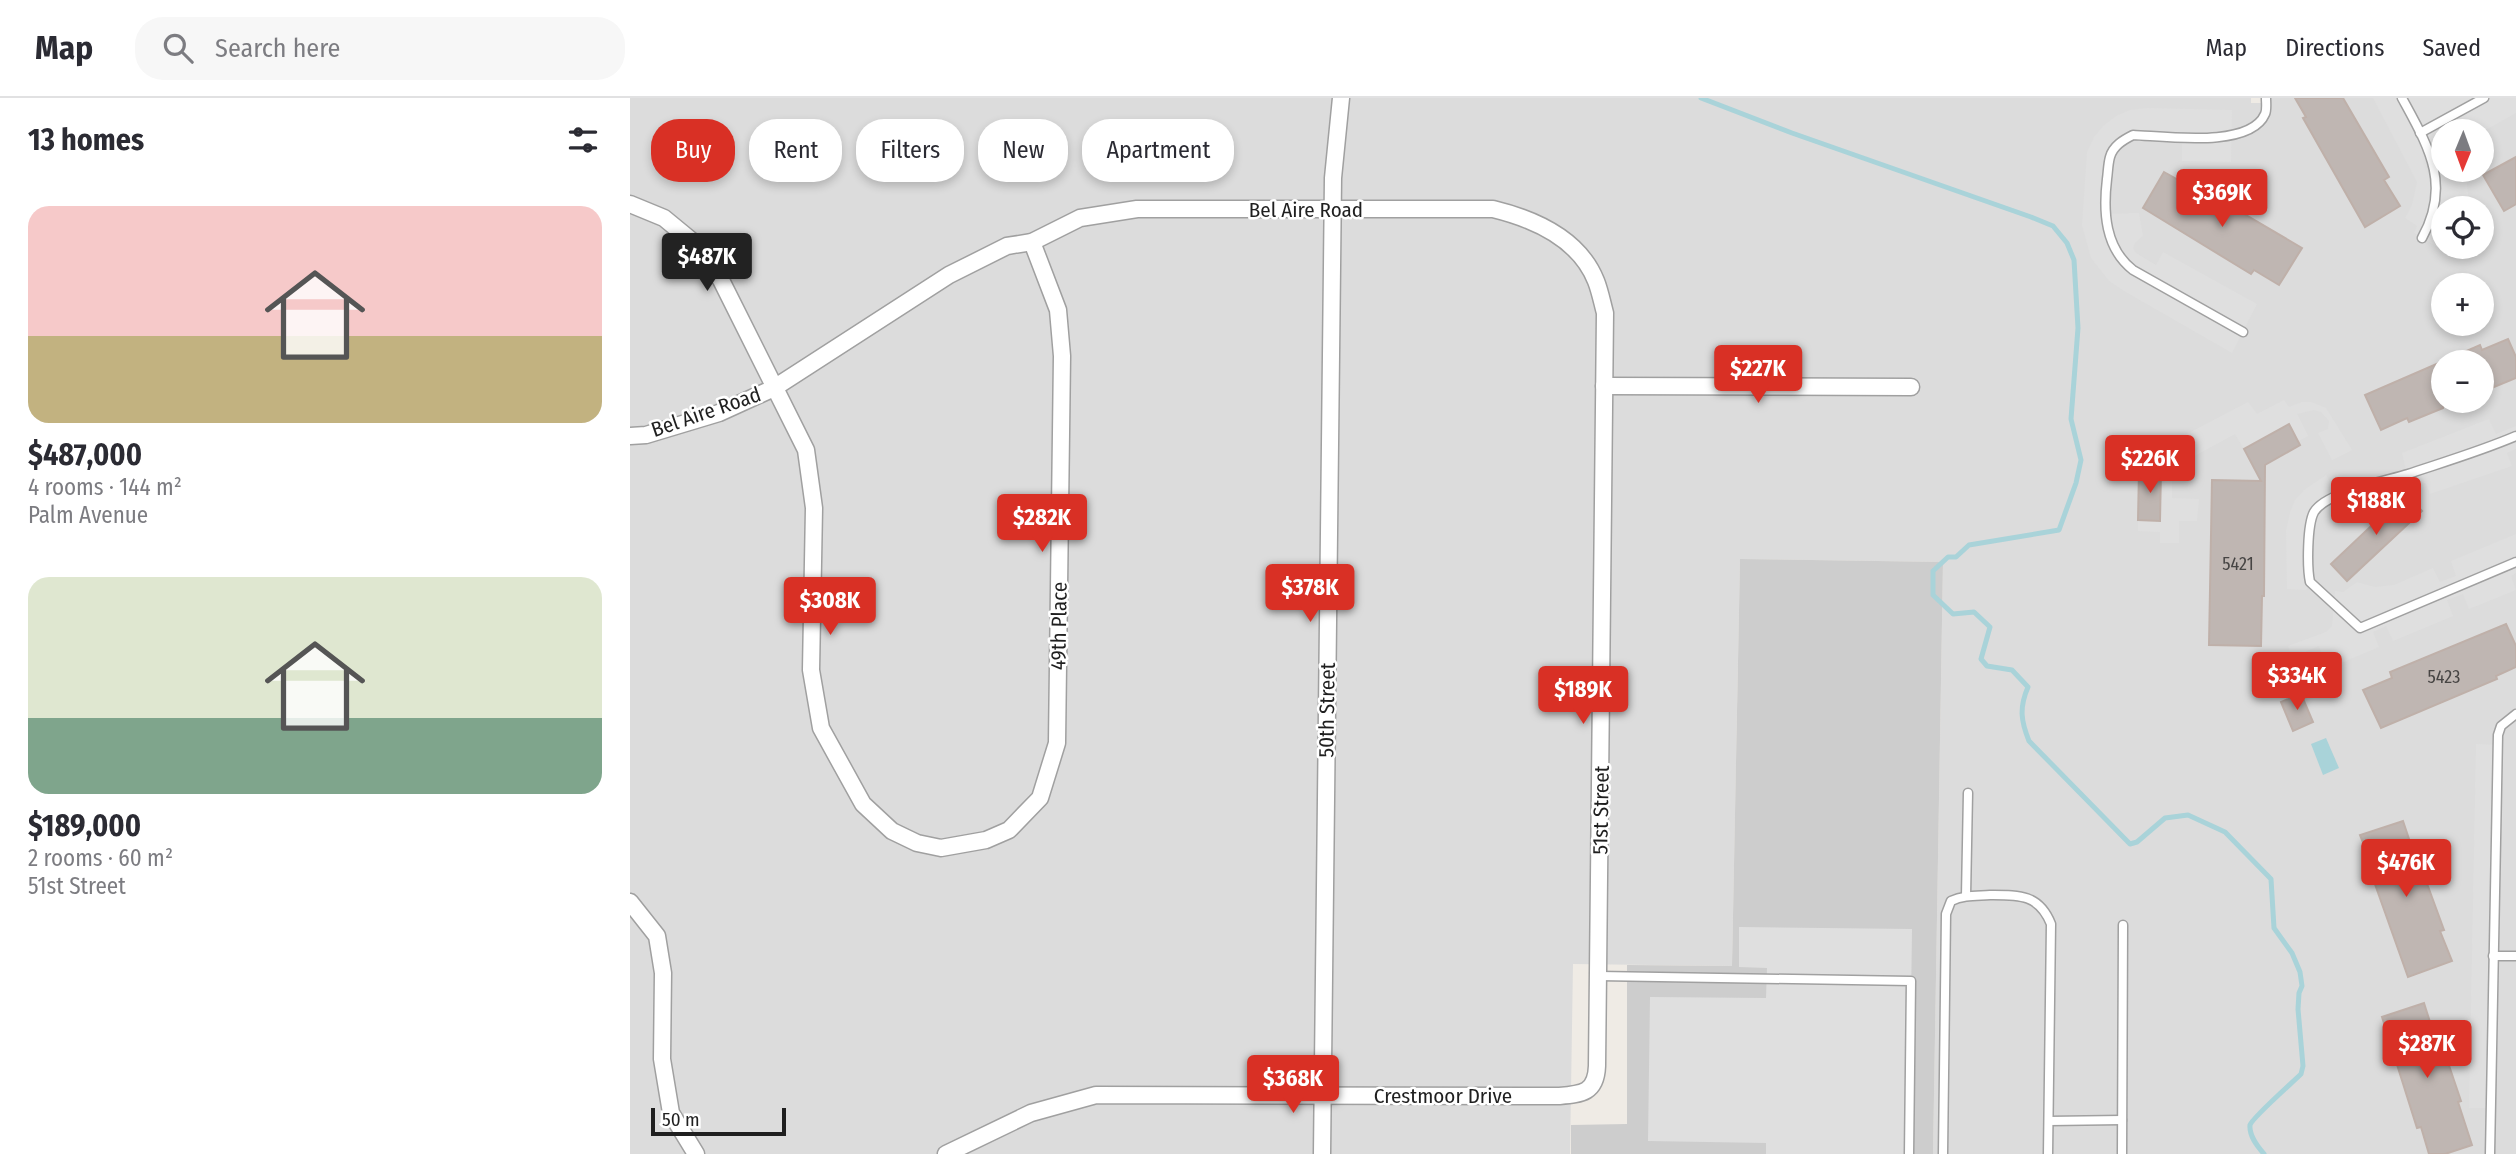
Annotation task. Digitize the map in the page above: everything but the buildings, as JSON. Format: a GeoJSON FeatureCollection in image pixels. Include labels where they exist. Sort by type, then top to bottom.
{"type":"FeatureCollection","features":[{"type":"Feature","properties":{"kind":"street","name":"50th Street"},"geometry":{"type":"LineString","coordinates":[[1322,1154],[1332,210],[1341,98]]}},
{"type":"Feature","properties":{"kind":"street","name":"49th Place"},"geometry":{"type":"LineString","coordinates":[[630,204],[664,218],[698,246],[721,280],[806,450],[814,508],[811,670],[821,728],[863,804],[892,831],[917,843],[941,848],[986,840],[1009,830],[1040,798],[1057,743],[1062,356],[1058,310],[1032,242]]}},
{"type":"Feature","properties":{"kind":"street","name":"Bel Aire Road"},"geometry":{"type":"LineString","coordinates":[[630,436],[646,435],[719,413],[774,388],[948,275],[1007,246],[1032,242],[1080,218],[1136,209],[1493,209],[1523,216],[1549,228],[1576,250],[1595,279],[1605,313],[1604,386]]}},
{"type":"Feature","properties":{"kind":"street"},"geometry":{"type":"LineString","coordinates":[[1604,386],[1911,387]]}},
{"type":"Feature","properties":{"kind":"street","name":"51st Street"},"geometry":{"type":"LineString","coordinates":[[1597,1066],[1604,386]]}},
{"type":"Feature","properties":{"kind":"street"},"geometry":{"type":"LineString","coordinates":[[630,902],[657,936],[663,972],[662,1059],[671,1113],[696,1154]]}},
{"type":"Feature","properties":{"kind":"street","name":"Crestmoor Drive"},"geometry":{"type":"LineString","coordinates":[[946,1154],[1031,1113],[1096,1096],[1573,1095],[1585,1092],[1592,1086],[1597,1076],[1597,1066]]}},
{"type":"Feature","properties":{"kind":"lane"},"geometry":{"type":"LineString","coordinates":[[2243,332],[2133,270],[2121,260],[2108,232],[2105,196],[2110,157],[2124,139],[2133,135],[2238,135],[2253,128],[2266,113],[2266,98]]}},
{"type":"Feature","properties":{"kind":"lane"},"geometry":{"type":"LineString","coordinates":[[2402,98],[2436,170],[2434,207],[2422,238]]}},
{"type":"Feature","properties":{"kind":"lane"},"geometry":{"type":"LineString","coordinates":[[2420,133],[2484,98]]}},
{"type":"Feature","properties":{"kind":"lane"},"geometry":{"type":"LineString","coordinates":[[2516,436],[2325,502],[2314,511],[2311,523],[2308,573],[2310,582],[2360,628],[2516,562]]}},
{"type":"Feature","properties":{"kind":"lane"},"geometry":{"type":"LineString","coordinates":[[2490,1154],[2498,735],[2501,726],[2516,714]]}},
{"type":"Feature","properties":{"kind":"lane"},"geometry":{"type":"LineString","coordinates":[[1966,896],[1968,793]]}},
{"type":"Feature","properties":{"kind":"lane"},"geometry":{"type":"LineString","coordinates":[[1943,1154],[1946,914],[1951,901],[1966,896],[2015,895],[2031,900],[2047,913],[2051,924],[2048,1154]]}},
{"type":"Feature","properties":{"kind":"lane"},"geometry":{"type":"LineString","coordinates":[[2122,1154],[2123,925]]}},
{"type":"Feature","properties":{"kind":"lane"},"geometry":{"type":"LineString","coordinates":[[2493,956],[2516,956]]}},
{"type":"Feature","properties":{"kind":"lane"},"geometry":{"type":"LineString","coordinates":[[1598,976],[1911,981],[1909,1154]]}},
{"type":"Feature","properties":{"kind":"lane"},"geometry":{"type":"LineString","coordinates":[[2049,1121],[2122,1120]]}},
{"type":"Feature","properties":{"kind":"shaded area"},"geometry":{"type":"Polygon","coordinates":[[[630,98],[2251,98],[2251,103],[2265,103],[2266,98],[2516,98],[2516,1154],[1933,1154],[1943,562],[1740,559],[1732,966],[1573,964],[1570,1154],[630,1154],[630,98]]]}},
{"type":"Feature","properties":{"kind":"shaded area"},"geometry":{"type":"Polygon","coordinates":[[[2373,98],[2516,98],[2516,113],[2494,125],[2494,119],[2431,119],[2431,182],[2467,182],[2468,193],[2467,196],[2431,196],[2431,243],[2414,233],[2417,226],[2405,218],[2412,205],[2417,182],[2373,98]]]}},
{"type":"Feature","properties":{"kind":"shaded area"},"geometry":{"type":"Polygon","coordinates":[[[2130,110],[2232,110],[2231,162],[2182,161],[2182,137],[2133,135],[2110,157],[2105,214],[2139,213],[2143,236],[2135,243],[2133,248],[2136,253],[2156,265],[2163,252],[2257,304],[2232,353],[2109,281],[2091,258],[2082,225],[2087,152],[2094,137],[2116,116],[2130,110]]]}},
{"type":"Feature","properties":{"kind":"shaded area"},"geometry":{"type":"Polygon","coordinates":[[[2284,400],[2289,407],[2311,402],[2326,408],[2352,450],[2332,460],[2318,433],[2328,429],[2329,421],[2321,412],[2314,410],[2297,414],[2308,436],[2298,441],[2289,425],[2244,449],[2235,434],[2187,460],[2177,471],[2172,481],[2172,498],[2199,499],[2197,521],[2179,521],[2179,543],[2160,543],[2160,532],[2138,531],[2138,520],[2160,521],[2161,470],[2168,466],[2171,460],[2164,446],[2248,402],[2257,414],[2284,400]]]}},
{"type":"Feature","properties":{"kind":"shaded area"},"geometry":{"type":"Polygon","coordinates":[[[2489,419],[2496,434],[2516,426],[2516,449],[2507,453],[2512,466],[2430,494],[2426,484],[2407,474],[2402,453],[2489,419]]]}},
{"type":"Feature","properties":{"kind":"shaded area"},"geometry":{"type":"Polygon","coordinates":[[[2326,475],[2337,497],[2325,502],[2310,523],[2310,582],[2306,590],[2287,589],[2286,530],[2290,512],[2295,500],[2304,490],[2326,475]]]}},
{"type":"Feature","properties":{"kind":"shaded area"},"geometry":{"type":"Polygon","coordinates":[[[2516,534],[2516,573],[2511,576],[2516,590],[2469,609],[2463,594],[2447,600],[2453,616],[2393,641],[2386,626],[2373,632],[2379,647],[2327,669],[2319,646],[2292,657],[2288,646],[2326,632],[2332,626],[2335,591],[2343,592],[2357,582],[2375,587],[2394,585],[2433,568],[2440,582],[2456,576],[2451,561],[2516,534]]]}},
{"type":"Feature","properties":{"kind":"shaded area"},"geometry":{"type":"Polygon","coordinates":[[[1740,559],[1943,562],[1933,1154],[1571,1154],[1571,1125],[1627,1124],[1627,965],[1732,966],[1740,559]]]}},
{"type":"Feature","properties":{"kind":"shaded area"},"geometry":{"type":"Polygon","coordinates":[[[2476,744],[2498,745],[2491,1108],[2469,1108],[2476,744]]]}},
{"type":"Feature","properties":{"kind":"shaded area"},"geometry":{"type":"Polygon","coordinates":[[[1739,927],[1912,929],[1909,1154],[1766,1154],[1766,1143],[1648,1141],[1650,997],[1766,998],[1767,968],[1739,967],[1739,927]]]}},
{"type":"Feature","properties":{"kind":"water"},"geometry":{"type":"Polygon","coordinates":[[[2326,738],[2339,768],[2323,775],[2311,744],[2326,738]]]}},
{"type":"Feature","properties":{"kind":"waterway"},"geometry":{"type":"LineString","coordinates":[[1701,98],[2031,217],[2053,226],[2067,243],[2074,260],[2078,328],[2071,419],[2081,460],[2076,483],[2059,530],[1969,545],[1956,557],[1948,557],[1933,571],[1933,595],[1953,614],[1974,612],[1990,627],[1981,659],[1987,666],[2012,670],[2028,687],[2022,714],[2029,741],[2130,844],[2137,842],[2165,818],[2188,815],[2225,832],[2271,879],[2274,928],[2292,953],[2300,972],[2302,986],[2298,1009],[2303,1066],[2301,1074],[2250,1125],[2252,1137],[2264,1154]]}}]}
